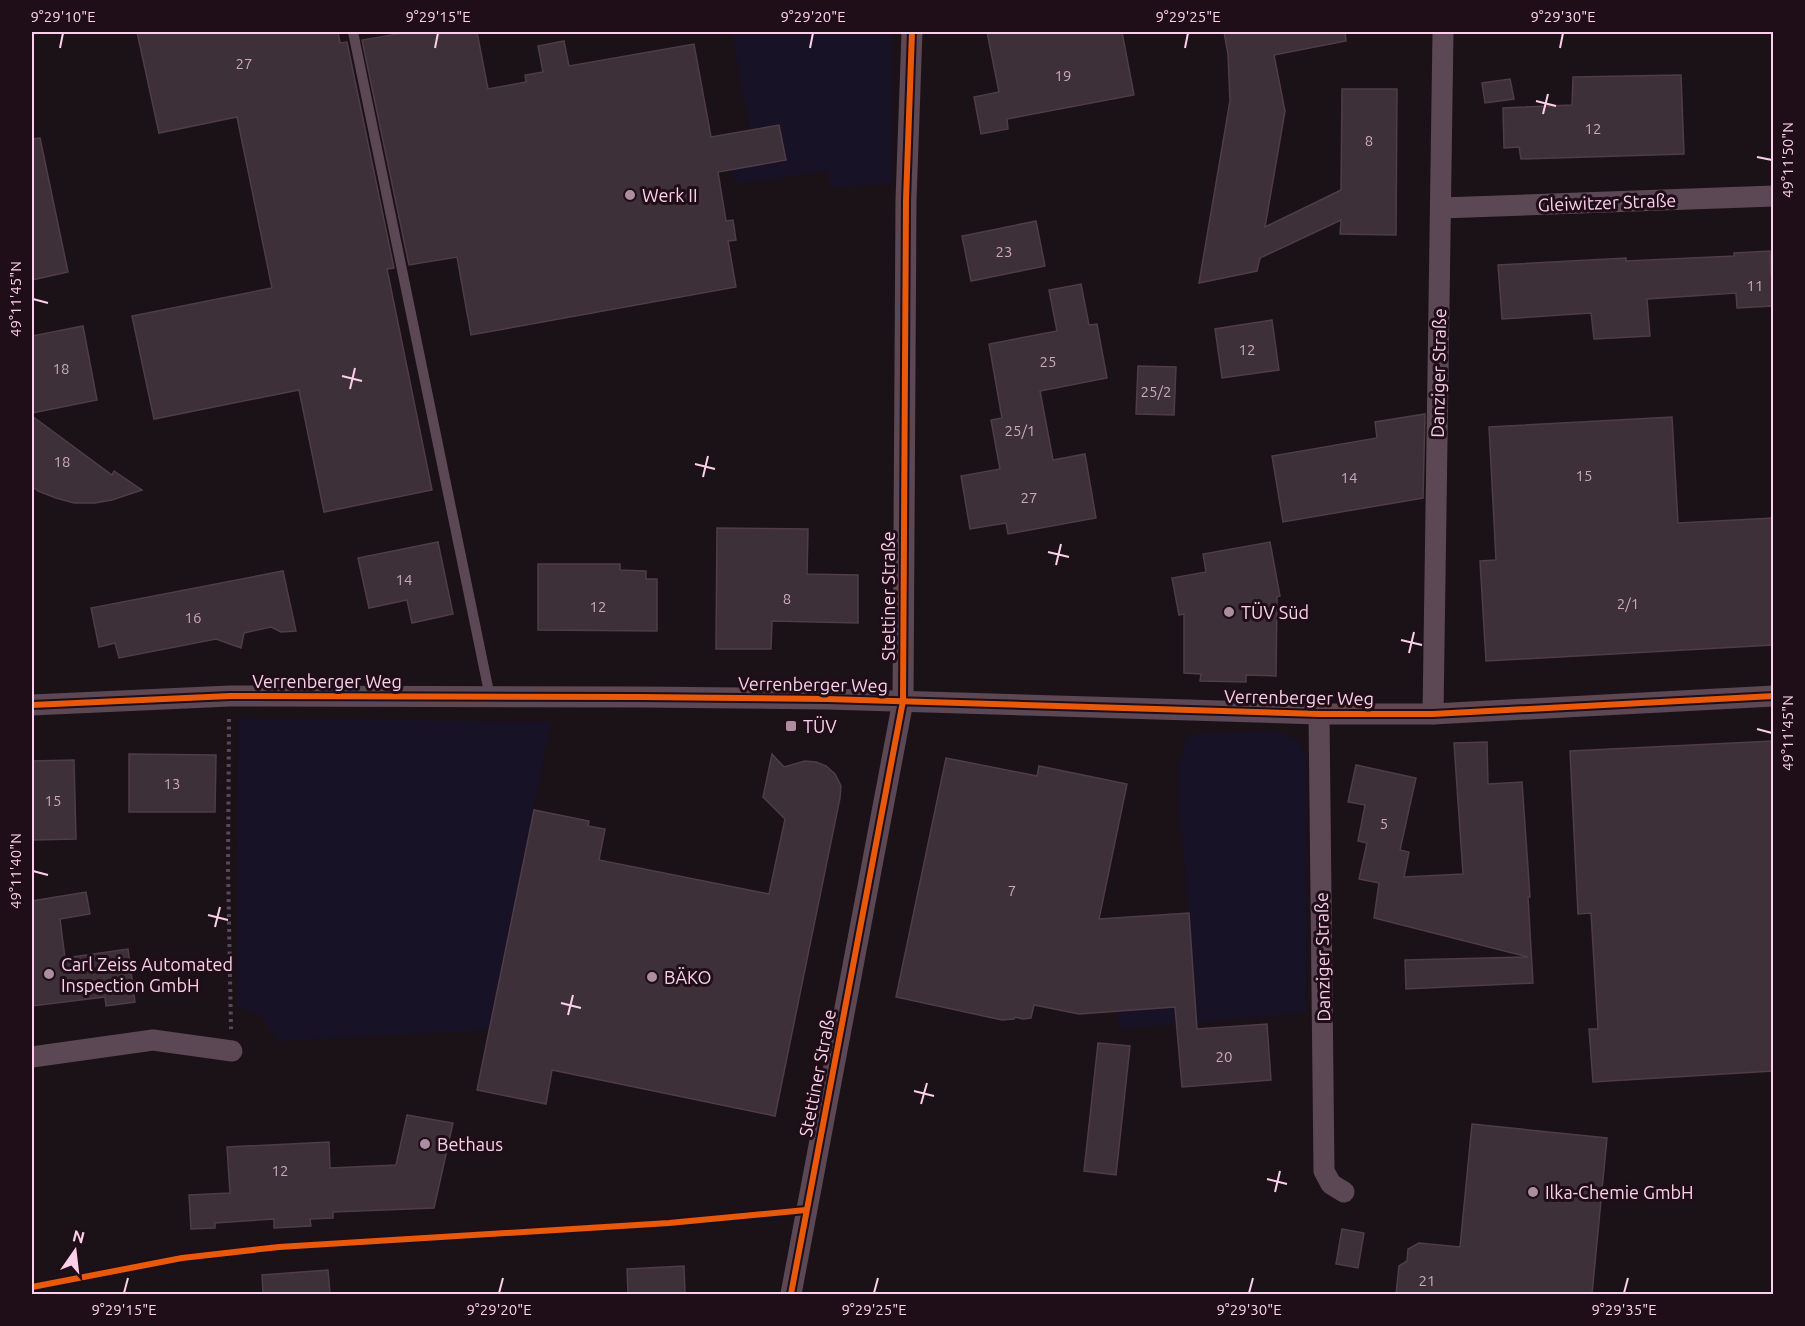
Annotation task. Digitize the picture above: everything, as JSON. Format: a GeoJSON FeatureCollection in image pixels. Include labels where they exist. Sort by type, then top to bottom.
{"type":"FeatureCollection","features":[{"type":"Feature","properties":{"kind":"street","name":"Stettiner Straße"},"geometry":{"type":"LineString","coordinates":[[791,1294],[903,701],[906,200],[912,32]]}},
{"type":"Feature","properties":{"kind":"street","name":"Danziger Straße"},"geometry":{"type":"LineString","coordinates":[[1433,714],[1443,32]]}},
{"type":"Feature","properties":{"kind":"street","name":"Gleiwitzer Straße"},"geometry":{"type":"LineString","coordinates":[[1441,208],[1773,196]]}},
{"type":"Feature","properties":{"kind":"street","name":"Verrenberger Weg"},"geometry":{"type":"LineString","coordinates":[[32,705],[230,696],[804,698],[1320,714],[1433,714],[1773,696]]}},
{"type":"Feature","properties":{"kind":"street","name":"Danziger Straße"},"geometry":{"type":"LineString","coordinates":[[1320,714],[1323,1171],[1331,1184],[1344,1192]]}},
{"type":"Feature","properties":{"kind":"street"},"geometry":{"type":"LineString","coordinates":[[32,1057],[153,1040],[232,1051]]}},
{"type":"Feature","properties":{"kind":"lane"},"geometry":{"type":"LineString","coordinates":[[353,32],[490,696]]}},
{"type":"Feature","properties":{"kind":"path"},"geometry":{"type":"LineString","coordinates":[[230,696],[228,868],[232,1051]]}},
{"type":"Feature","properties":{"kind":"shaded area"},"geometry":{"type":"Polygon","coordinates":[[[732,32],[892,32],[892,183],[830,188],[827,171],[736,184],[731,170],[786,160],[779,125],[750,130],[732,32]]]}},
{"type":"Feature","properties":{"kind":"shaded area"},"geometry":{"type":"Polygon","coordinates":[[[238,718],[551,722],[489,1030],[279,1041],[260,1016],[237,1007],[238,718]]]}},
{"type":"Feature","properties":{"kind":"shaded area"},"geometry":{"type":"Polygon","coordinates":[[[1280,731],[1297,740],[1307,755],[1306,1013],[1121,1029],[1116,1012],[1197,1004],[1177,777],[1187,734],[1280,731]]]}},
{"type":"Feature","properties":{"kind":"building"},"geometry":{"type":"Polygon","coordinates":[[[137,32],[338,32],[340,43],[347,42],[394,268],[387,269],[432,490],[324,512],[299,390],[154,419],[132,316],[272,288],[237,117],[159,133],[137,32]]]}},
{"type":"Feature","properties":{"kind":"building"},"geometry":{"type":"Polygon","coordinates":[[[409,32],[477,32],[488,89],[526,82],[525,75],[543,72],[538,46],[564,41],[569,66],[694,44],[711,137],[779,125],[786,160],[718,172],[726,221],[733,220],[736,240],[728,241],[736,287],[471,335],[457,257],[409,265],[362,40],[409,32]]]}},
{"type":"Feature","properties":{"kind":"building"},"geometry":{"type":"Polygon","coordinates":[[[987,32],[1122,32],[1134,95],[1007,119],[1008,129],[981,134],[974,97],[999,92],[987,32]]]}},
{"type":"Feature","properties":{"kind":"building"},"geometry":{"type":"Polygon","coordinates":[[[1224,32],[1345,32],[1346,41],[1274,55],[1285,111],[1265,227],[1341,190],[1342,89],[1397,89],[1396,235],[1340,234],[1341,220],[1260,258],[1257,271],[1199,283],[1230,101],[1228,54],[1224,32]]]}},
{"type":"Feature","properties":{"kind":"building"},"geometry":{"type":"Polygon","coordinates":[[[1681,75],[1684,154],[1521,159],[1519,147],[1504,148],[1503,108],[1572,105],[1573,77],[1681,75]]]}},
{"type":"Feature","properties":{"kind":"building"},"geometry":{"type":"Polygon","coordinates":[[[1510,79],[1514,99],[1485,103],[1482,83],[1510,79]]]}},
{"type":"Feature","properties":{"kind":"building"},"geometry":{"type":"Polygon","coordinates":[[[40,138],[68,272],[32,280],[32,139],[40,138]]]}},
{"type":"Feature","properties":{"kind":"building"},"geometry":{"type":"Polygon","coordinates":[[[1036,221],[1045,266],[971,281],[962,236],[1036,221]]]}},
{"type":"Feature","properties":{"kind":"building"},"geometry":{"type":"Polygon","coordinates":[[[1770,251],[1773,306],[1737,308],[1736,293],[1647,299],[1650,336],[1594,339],[1591,313],[1502,319],[1498,265],[1626,258],[1626,261],[1734,256],[1734,253],[1770,251]]]}},
{"type":"Feature","properties":{"kind":"building"},"geometry":{"type":"Polygon","coordinates":[[[1081,284],[1089,325],[1097,324],[1107,378],[1040,391],[1053,460],[1085,454],[1096,518],[1008,534],[1006,523],[970,529],[961,476],[1000,469],[991,420],[1002,418],[989,344],[1057,331],[1049,290],[1081,284]]]}},
{"type":"Feature","properties":{"kind":"building"},"geometry":{"type":"Polygon","coordinates":[[[1272,320],[1279,370],[1222,378],[1215,329],[1272,320]]]}},
{"type":"Feature","properties":{"kind":"building"},"geometry":{"type":"Polygon","coordinates":[[[83,326],[97,400],[32,413],[32,336],[83,326]]]}},
{"type":"Feature","properties":{"kind":"building"},"geometry":{"type":"Polygon","coordinates":[[[1138,366],[1176,367],[1174,415],[1136,414],[1138,366]]]}},
{"type":"Feature","properties":{"kind":"building"},"geometry":{"type":"Polygon","coordinates":[[[1425,414],[1423,498],[1283,522],[1272,456],[1377,438],[1375,422],[1425,414]]]}},
{"type":"Feature","properties":{"kind":"building"},"geometry":{"type":"Polygon","coordinates":[[[32,416],[112,475],[114,471],[142,490],[95,503],[74,503],[38,491],[32,486],[32,416]]]}},
{"type":"Feature","properties":{"kind":"building"},"geometry":{"type":"Polygon","coordinates":[[[1672,417],[1678,523],[1773,518],[1773,645],[1486,661],[1480,561],[1496,560],[1489,427],[1672,417]]]}},
{"type":"Feature","properties":{"kind":"building"},"geometry":{"type":"Polygon","coordinates":[[[717,528],[808,529],[807,574],[858,575],[858,623],[772,621],[771,649],[716,649],[717,528]]]}},
{"type":"Feature","properties":{"kind":"building"},"geometry":{"type":"Polygon","coordinates":[[[438,542],[453,614],[412,623],[407,600],[369,608],[358,558],[438,542]]]}},
{"type":"Feature","properties":{"kind":"building","name":"TÜV Süd"},"geometry":{"type":"Polygon","coordinates":[[[1270,542],[1280,596],[1277,597],[1276,676],[1246,675],[1246,682],[1200,681],[1201,674],[1184,673],[1184,614],[1179,615],[1172,578],[1206,572],[1203,554],[1270,542]]]}},
{"type":"Feature","properties":{"kind":"building"},"geometry":{"type":"Polygon","coordinates":[[[538,564],[620,564],[620,570],[646,571],[646,579],[657,579],[657,631],[538,630],[538,564]]]}},
{"type":"Feature","properties":{"kind":"building"},"geometry":{"type":"Polygon","coordinates":[[[283,571],[296,631],[281,632],[271,627],[244,633],[241,648],[216,639],[119,658],[115,643],[99,647],[91,608],[283,571]]]}},
{"type":"Feature","properties":{"kind":"building"},"geometry":{"type":"Polygon","coordinates":[[[1773,741],[1773,1071],[1593,1082],[1589,1029],[1598,1029],[1591,913],[1578,914],[1570,751],[1773,741]]]}},
{"type":"Feature","properties":{"kind":"building"},"geometry":{"type":"Polygon","coordinates":[[[1487,742],[1488,784],[1522,782],[1533,983],[1406,989],[1405,960],[1528,957],[1374,918],[1379,883],[1359,879],[1367,843],[1358,841],[1365,805],[1348,802],[1356,765],[1416,778],[1400,850],[1409,852],[1404,877],[1463,874],[1454,743],[1487,742]]]}},
{"type":"Feature","properties":{"kind":"building"},"geometry":{"type":"Polygon","coordinates":[[[129,754],[216,755],[215,812],[129,812],[129,754]]]}},
{"type":"Feature","properties":{"kind":"building","name":"BÄKO"},"geometry":{"type":"Polygon","coordinates":[[[772,754],[784,767],[805,761],[826,766],[835,774],[841,786],[775,1116],[552,1070],[546,1104],[477,1090],[534,810],[589,821],[588,826],[605,829],[599,860],[769,894],[785,819],[763,797],[772,754]]]}},
{"type":"Feature","properties":{"kind":"building"},"geometry":{"type":"Polygon","coordinates":[[[946,758],[1037,776],[1039,766],[1127,784],[1099,919],[1189,913],[1197,1029],[1267,1024],[1271,1080],[1182,1087],[1175,1007],[1079,1014],[1034,1005],[1031,1018],[1015,1017],[1002,1020],[896,997],[946,758]]]}},
{"type":"Feature","properties":{"kind":"building"},"geometry":{"type":"Polygon","coordinates":[[[74,760],[76,839],[32,840],[32,761],[74,760]]]}},
{"type":"Feature","properties":{"kind":"building"},"geometry":{"type":"Polygon","coordinates":[[[86,892],[90,914],[60,919],[65,958],[128,949],[135,1002],[106,1006],[105,997],[32,1006],[32,901],[86,892]]]}},
{"type":"Feature","properties":{"kind":"building"},"geometry":{"type":"Polygon","coordinates":[[[1098,1043],[1130,1046],[1116,1175],[1084,1171],[1098,1043]]]}},
{"type":"Feature","properties":{"kind":"building"},"geometry":{"type":"Polygon","coordinates":[[[407,1115],[453,1123],[434,1208],[333,1212],[333,1218],[310,1219],[311,1226],[274,1228],[274,1219],[215,1223],[215,1228],[191,1229],[189,1195],[230,1193],[227,1147],[329,1142],[330,1168],[396,1165],[407,1115]]]}},
{"type":"Feature","properties":{"kind":"building","name":"Ilka-Chemie GmbH"},"geometry":{"type":"Polygon","coordinates":[[[1472,1124],[1607,1138],[1592,1294],[1396,1294],[1399,1266],[1407,1261],[1408,1249],[1419,1243],[1460,1247],[1472,1124]]]}},
{"type":"Feature","properties":{"kind":"building"},"geometry":{"type":"Polygon","coordinates":[[[1342,1229],[1364,1233],[1358,1268],[1336,1264],[1342,1229]]]}},
{"type":"Feature","properties":{"kind":"building"},"geometry":{"type":"Polygon","coordinates":[[[684,1266],[685,1294],[628,1294],[627,1269],[684,1266]]]}},
{"type":"Feature","properties":{"kind":"building"},"geometry":{"type":"Polygon","coordinates":[[[328,1270],[330,1294],[263,1294],[262,1275],[328,1270]]]}},
{"type":"Feature","properties":{"kind":"cycle path"},"geometry":{"type":"LineString","coordinates":[[791,1294],[903,701],[906,200],[912,32]]}},
{"type":"Feature","properties":{"kind":"cycle path"},"geometry":{"type":"LineString","coordinates":[[32,705],[230,696],[641,697],[827,699],[1319,714],[1433,714],[1774,696]]}},
{"type":"Feature","properties":{"kind":"cycle path"},"geometry":{"type":"LineString","coordinates":[[32,1287],[182,1258],[279,1247],[669,1223],[806,1210]]}},
{"type":"Feature","properties":{"kind":"place","name":"Werk II"},"geometry":{"type":"Point","coordinates":[630,195]}},
{"type":"Feature","properties":{"kind":"place","name":"TÜV Süd"},"geometry":{"type":"Point","coordinates":[1229,612]}},
{"type":"Feature","properties":{"kind":"place","name":"TÜV"},"geometry":{"type":"Point","coordinates":[791,726]}},
{"type":"Feature","properties":{"kind":"place","name":"Carl Zeiss Automated Inspection GmbH"},"geometry":{"type":"Point","coordinates":[49,974]}},
{"type":"Feature","properties":{"kind":"place","name":"BÄKO"},"geometry":{"type":"Point","coordinates":[652,977]}},
{"type":"Feature","properties":{"kind":"place","name":"Bethaus"},"geometry":{"type":"Point","coordinates":[425,1144]}},
{"type":"Feature","properties":{"kind":"place","name":"Ilka-Chemie GmbH"},"geometry":{"type":"Point","coordinates":[1533,1192]}}]}
